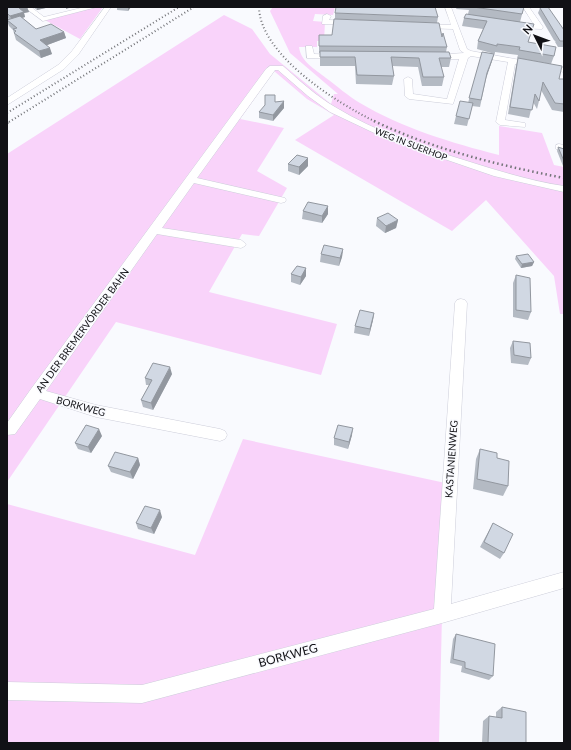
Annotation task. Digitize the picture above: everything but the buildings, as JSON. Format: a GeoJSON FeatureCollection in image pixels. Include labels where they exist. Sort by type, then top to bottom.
{"type":"FeatureCollection","features":[{"type":"Feature","properties":{"kind":"street"},"geometry":{"type":"LineString","coordinates":[[27,7],[43,19],[94,7]]}},
{"type":"Feature","properties":{"kind":"street"},"geometry":{"type":"LineString","coordinates":[[7,102],[61,67],[75,53],[108,7]]}},
{"type":"Feature","properties":{"kind":"street"},"geometry":{"type":"LineString","coordinates":[[408,79],[409,96],[450,102],[466,55],[456,27],[455,16],[448,7]]}},
{"type":"Feature","properties":{"kind":"street"},"geometry":{"type":"LineString","coordinates":[[510,25],[539,27],[526,7]]}},
{"type":"Feature","properties":{"kind":"street"},"geometry":{"type":"LineString","coordinates":[[326,19],[364,23]]}},
{"type":"Feature","properties":{"kind":"street"},"geometry":{"type":"LineString","coordinates":[[417,25],[456,27]]}},
{"type":"Feature","properties":{"kind":"street"},"geometry":{"type":"LineString","coordinates":[[309,48],[310,56],[341,57]]}},
{"type":"Feature","properties":{"kind":"street"},"geometry":{"type":"LineString","coordinates":[[426,57],[466,55],[564,70]]}},
{"type":"Feature","properties":{"kind":"street"},"geometry":{"type":"LineString","coordinates":[[512,61],[500,122],[522,125]]}},
{"type":"Feature","properties":{"kind":"street","name":"AN DER BREMERVÖRDER BAHN"},"geometry":{"type":"LineString","coordinates":[[10,430],[265,77],[274,68]]}},
{"type":"Feature","properties":{"kind":"street","name":"WEG IN SUERHOP"},"geometry":{"type":"LineString","coordinates":[[274,68],[280,68],[314,97],[337,112],[388,136],[429,152],[482,169],[564,189]]}},
{"type":"Feature","properties":{"kind":"street"},"geometry":{"type":"LineString","coordinates":[[191,179],[281,200]]}},
{"type":"Feature","properties":{"kind":"street"},"geometry":{"type":"LineString","coordinates":[[154,230],[241,244]]}},
{"type":"Feature","properties":{"kind":"street","name":"KASTANIENWEG"},"geometry":{"type":"LineString","coordinates":[[442,615],[461,303]]}},
{"type":"Feature","properties":{"kind":"street","name":"BORKWEG"},"geometry":{"type":"LineString","coordinates":[[36,393],[96,411],[220,435]]}},
{"type":"Feature","properties":{"kind":"street","name":"BORKWEG"},"geometry":{"type":"LineString","coordinates":[[7,691],[142,694],[442,615],[564,580]]}},
{"type":"Feature","properties":{"kind":"shaded area"},"geometry":{"type":"Polygon","coordinates":[[[90,7],[103,7],[80,39],[43,19],[90,7]]]}},
{"type":"Feature","properties":{"kind":"shaded area"},"geometry":{"type":"Polygon","coordinates":[[[273,7],[335,7],[333,15],[315,14],[313,21],[325,22],[324,41],[317,41],[317,47],[299,47],[300,52],[313,68],[351,97],[393,120],[445,140],[499,155],[499,126],[542,133],[554,165],[564,167],[564,314],[560,314],[554,276],[486,200],[452,231],[295,140],[334,115],[307,99],[274,71],[240,119],[284,128],[257,171],[287,188],[259,236],[242,234],[209,292],[337,324],[321,375],[116,322],[7,482],[7,154],[224,15],[252,29],[270,54],[331,104],[334,94],[338,94],[290,53],[270,11],[273,7]]]}},
{"type":"Feature","properties":{"kind":"shaded area"},"geometry":{"type":"Polygon","coordinates":[[[243,439],[450,484],[442,615],[439,743],[7,743],[7,504],[195,555],[243,439]]]}},
{"type":"Feature","properties":{"kind":"railway"},"geometry":{"type":"LineString","coordinates":[[7,113],[179,7]]}},
{"type":"Feature","properties":{"kind":"railway"},"geometry":{"type":"LineString","coordinates":[[9,122],[194,7]]}},
{"type":"Feature","properties":{"kind":"railway"},"geometry":{"type":"LineString","coordinates":[[259,7],[263,25],[272,43],[286,59],[322,90],[341,103],[374,121]]}},
{"type":"Feature","properties":{"kind":"railway"},"geometry":{"type":"LineString","coordinates":[[374,121],[420,140],[467,156],[564,178]]}}]}
